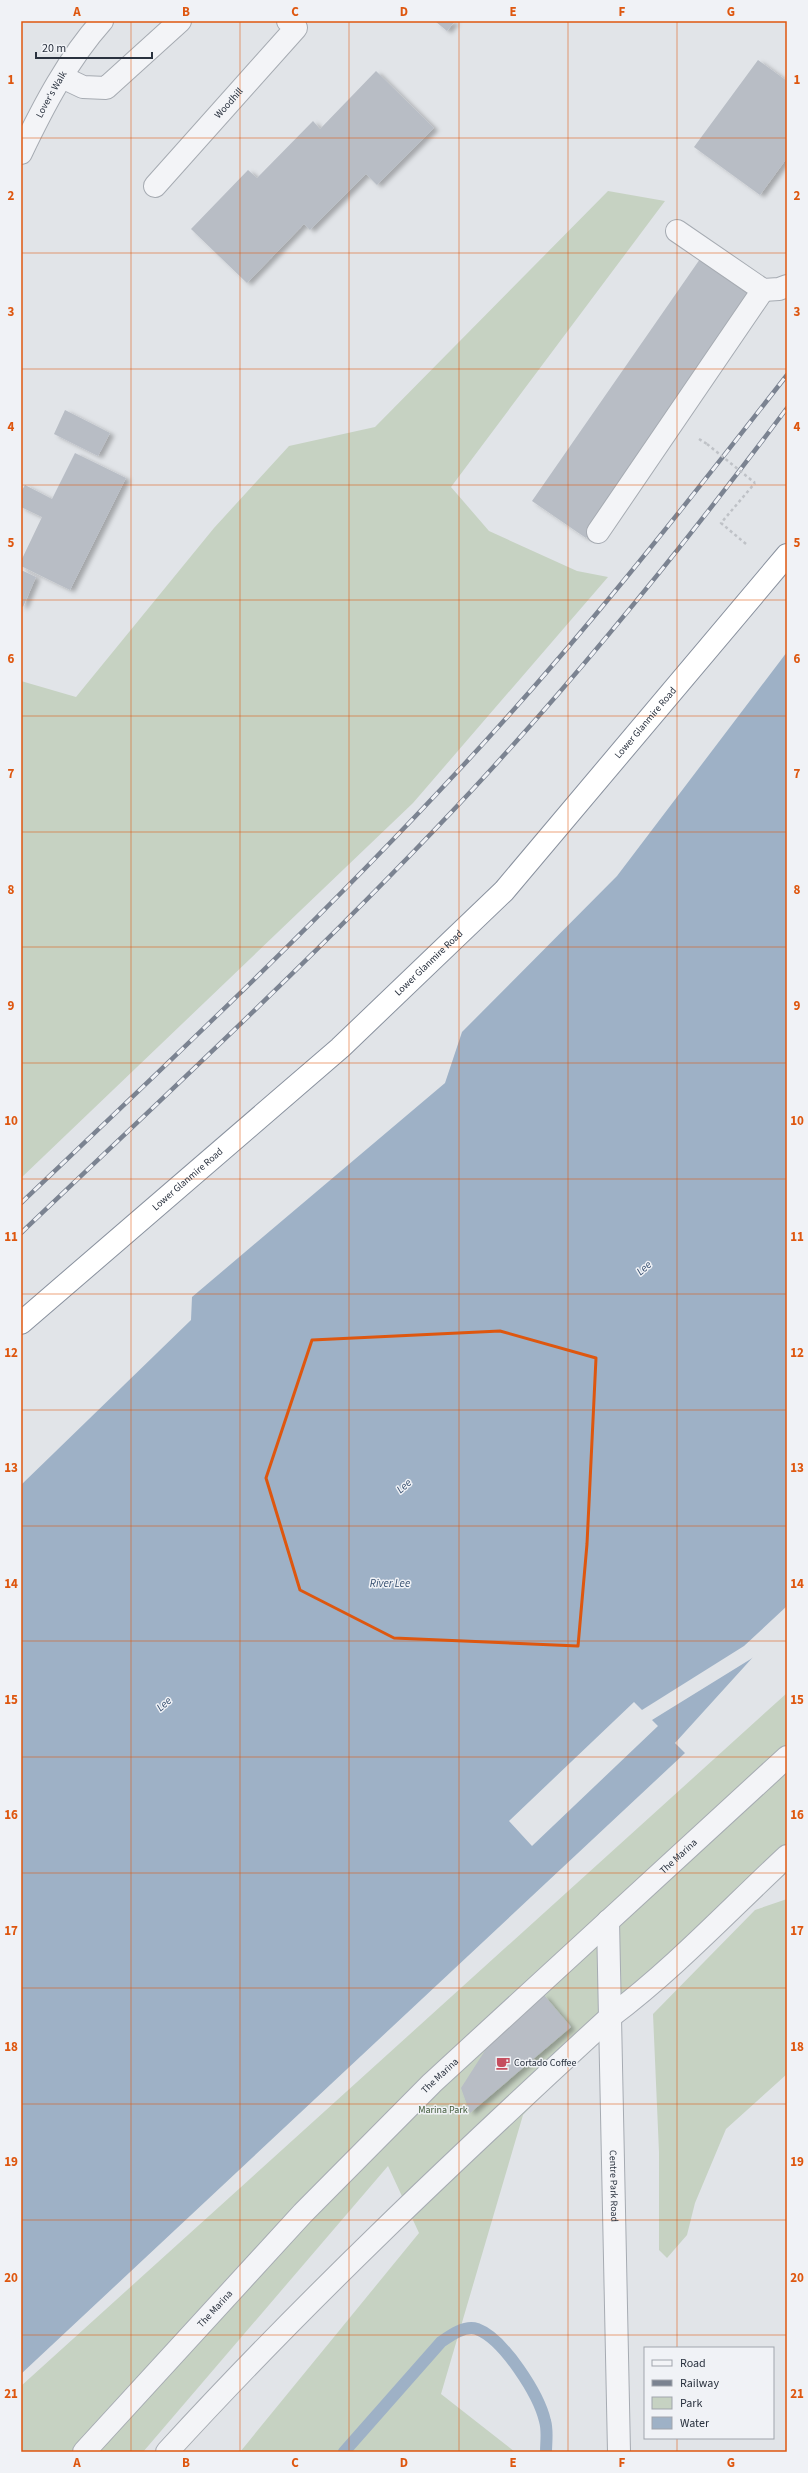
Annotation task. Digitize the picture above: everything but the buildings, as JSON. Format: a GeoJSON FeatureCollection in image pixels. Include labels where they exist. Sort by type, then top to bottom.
{"type":"FeatureCollection","features":[{"type":"Feature","properties":{"kind":"highway","name":"Lower Glanmire Road"},"geometry":{"type":"LineString","coordinates":[[21,1323],[340,1048],[504,891],[787,555]]}},
{"type":"Feature","properties":{"kind":"street","name":"Lover's Walk"},"geometry":{"type":"LineString","coordinates":[[21,153],[62,77],[86,39],[102,21]]}},
{"type":"Feature","properties":{"kind":"street"},"geometry":{"type":"LineString","coordinates":[[62,77],[83,86],[106,88],[180,21]]}},
{"type":"Feature","properties":{"kind":"street","name":"Woodhill"},"geometry":{"type":"LineString","coordinates":[[155,186],[296,28],[288,21]]}},
{"type":"Feature","properties":{"kind":"street"},"geometry":{"type":"LineString","coordinates":[[677,230],[763,290],[779,289],[787,286]]}},
{"type":"Feature","properties":{"kind":"street"},"geometry":{"type":"LineString","coordinates":[[598,532],[763,290]]}},
{"type":"Feature","properties":{"kind":"street","name":"The Marina"},"geometry":{"type":"LineString","coordinates":[[84,2452],[303,2213],[432,2083],[787,1757]]}},
{"type":"Feature","properties":{"kind":"street"},"geometry":{"type":"LineString","coordinates":[[168,2452],[236,2376],[410,2204],[610,2017],[643,1992],[678,1961],[787,1856]]}},
{"type":"Feature","properties":{"kind":"street","name":"Centre Park Road"},"geometry":{"type":"LineString","coordinates":[[608,1921],[619,2452]]}},
{"type":"Feature","properties":{"kind":"path"},"geometry":{"type":"LineString","coordinates":[[707,444],[755,482],[721,523],[746,544]]}},
{"type":"Feature","properties":{"kind":"highlighted area"},"geometry":{"type":"Polygon","coordinates":[[[500,1331],[596,1358],[587,1544],[578,1646],[394,1638],[300,1590],[266,1478],[312,1340],[500,1331]]]}},
{"type":"Feature","properties":{"kind":"green space"},"geometry":{"type":"Polygon","coordinates":[[[608,191],[665,201],[451,487],[489,531],[577,571],[608,577],[413,803],[21,1178],[21,681],[76,697],[214,528],[289,446],[375,427],[608,191]]]}},
{"type":"Feature","properties":{"kind":"green space","name":"Marina Park"},"geometry":{"type":"Polygon","coordinates":[[[787,1693],[787,1849],[663,1970],[523,2115],[441,2394],[515,2452],[240,2452],[419,2233],[388,2166],[143,2452],[21,2452],[21,2386],[787,1693]]]}},
{"type":"Feature","properties":{"kind":"green space"},"geometry":{"type":"Polygon","coordinates":[[[787,1899],[787,2074],[726,2129],[695,2203],[687,2235],[667,2258],[659,2250],[659,2152],[653,2014],[755,1910],[787,1899]]]}},
{"type":"Feature","properties":{"kind":"water","name":"River Lee"},"geometry":{"type":"Polygon","coordinates":[[[787,652],[787,1621],[772,1633],[754,1656],[675,1743],[685,1753],[21,2374],[21,1485],[191,1320],[192,1297],[445,1083],[462,1032],[617,876],[787,652]]]}},
{"type":"Feature","properties":{"kind":"pier"},"geometry":{"type":"Polygon","coordinates":[[[787,1606],[787,1624],[774,1634],[755,1658],[754,1657],[652,1720],[658,1726],[532,1846],[509,1821],[634,1702],[642,1710],[744,1646],[787,1606]]]}},
{"type":"Feature","properties":{"kind":"waterway"},"geometry":{"type":"LineString","coordinates":[[344,2452],[441,2342],[458,2331],[468,2328],[477,2329],[498,2344],[509,2356],[528,2383],[536,2397],[545,2421],[547,2433],[546,2452]]}},
{"type":"Feature","properties":{"kind":"railway"},"geometry":{"type":"LineString","coordinates":[[21,1203],[297,937],[457,772],[501,724],[585,627],[667,527],[787,375]]}},
{"type":"Feature","properties":{"kind":"railway"},"geometry":{"type":"LineString","coordinates":[[21,1233],[194,1069],[308,958],[474,788],[596,650],[712,506],[787,408]]}},
{"type":"Feature","properties":{"kind":"place","name":"Cortado Coffee"},"geometry":{"type":"Point","coordinates":[503,2063]}},
{"type":"Feature","properties":{"kind":"water label","name":"Lee"},"geometry":{"type":"Point","coordinates":[644,1268]}},
{"type":"Feature","properties":{"kind":"water label","name":"Lee"},"geometry":{"type":"Point","coordinates":[404,1486]}},
{"type":"Feature","properties":{"kind":"water label","name":"Lee"},"geometry":{"type":"Point","coordinates":[164,1704]}}]}
